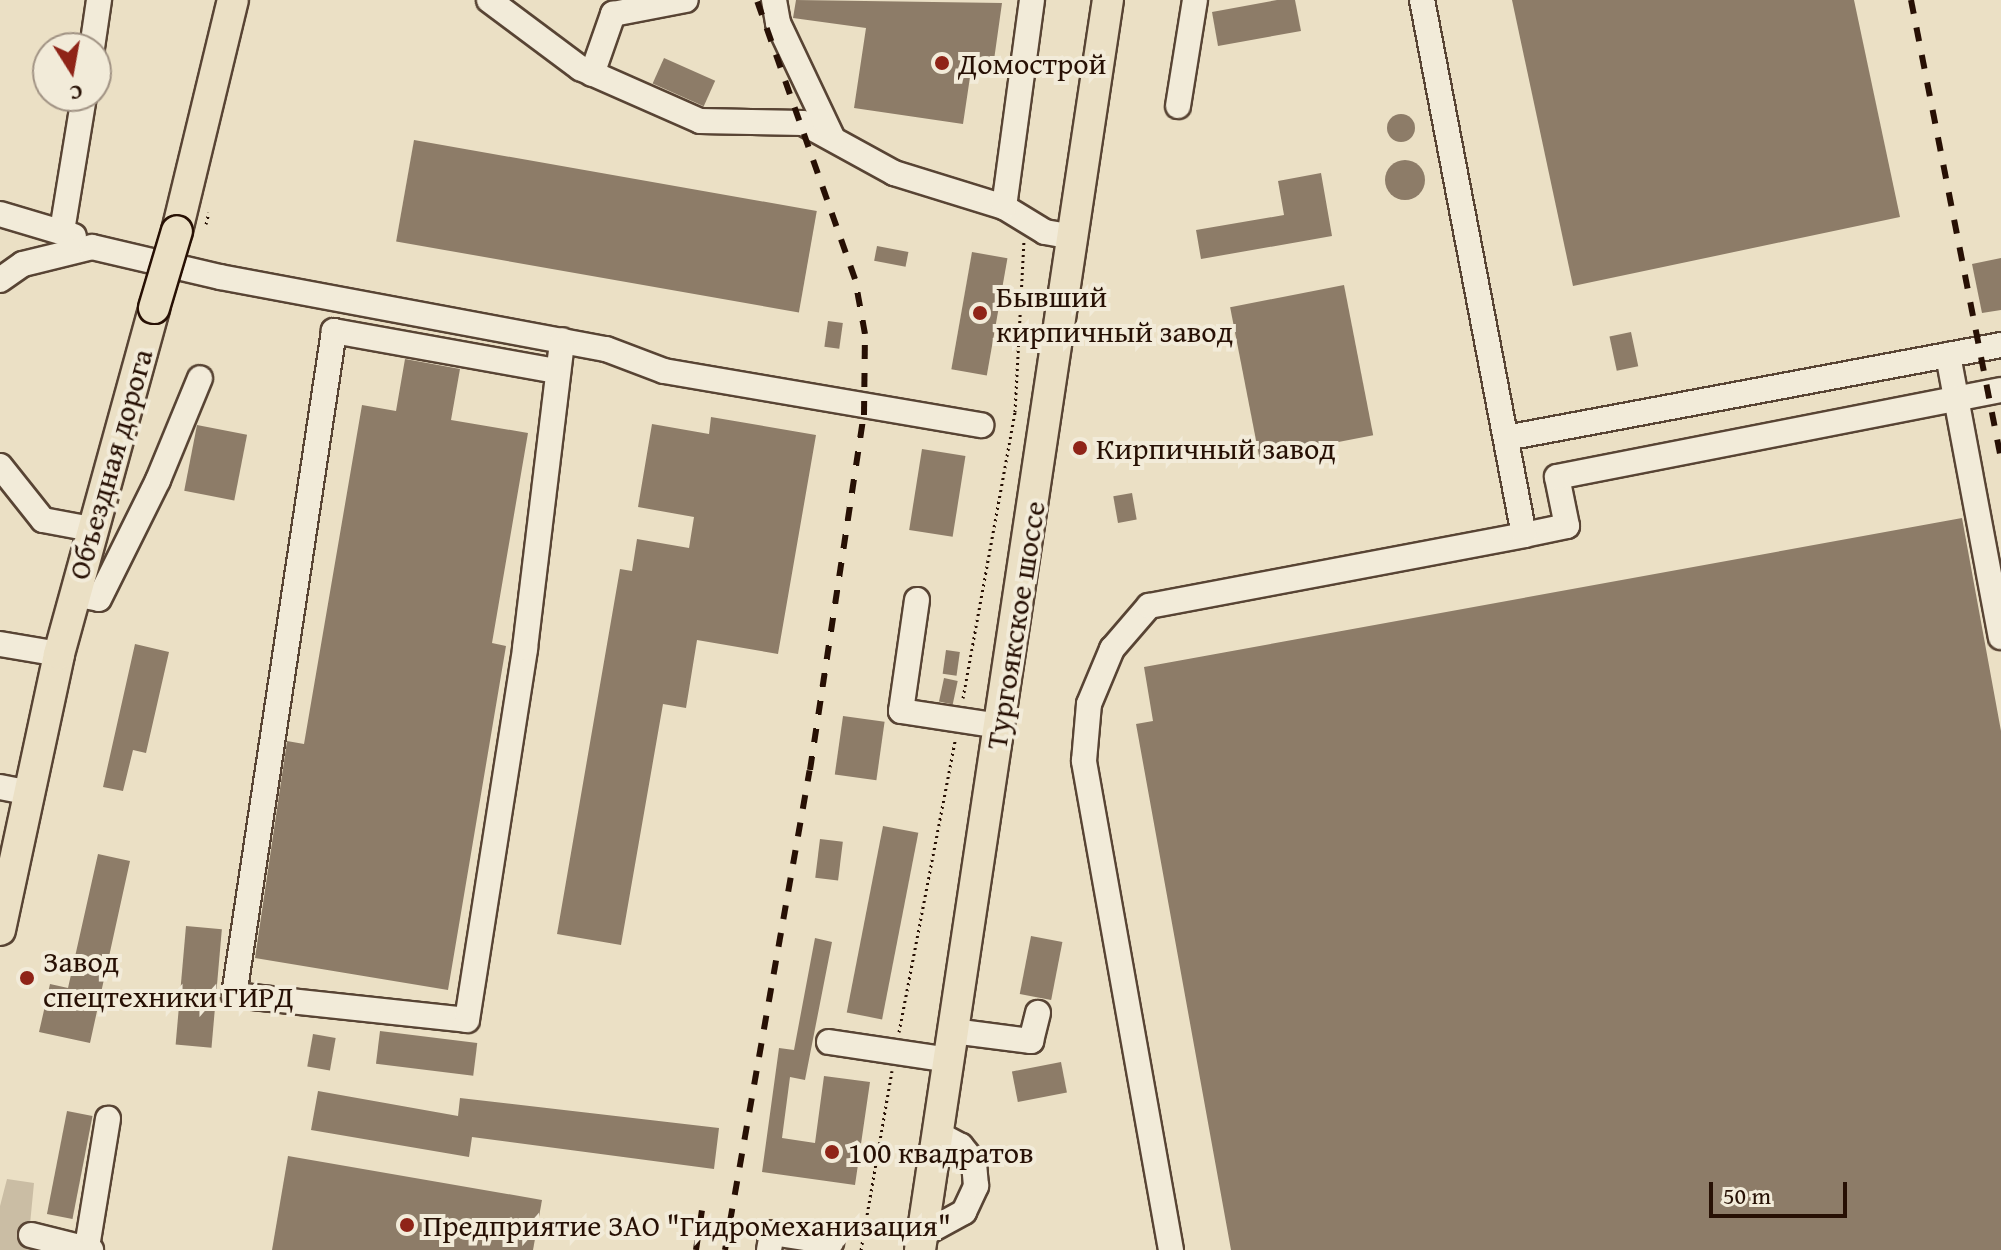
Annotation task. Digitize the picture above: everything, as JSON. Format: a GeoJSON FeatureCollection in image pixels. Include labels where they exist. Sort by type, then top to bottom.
{"type":"FeatureCollection","features":[{"type":"Feature","properties":{"kind":"main road","name":"Объездная дорога"},"geometry":{"type":"LineString","coordinates":[[0,930],[6,868],[30,793],[74,594],[177,231],[233,0]]}},
{"type":"Feature","properties":{"kind":"main road","name":"Тургоякское шоссе"},"geometry":{"type":"LineString","coordinates":[[921,1242],[1108,0]]}},
{"type":"Feature","properties":{"kind":"street"},"geometry":{"type":"LineString","coordinates":[[94,32],[99,0]]}},
{"type":"Feature","properties":{"kind":"street"},"geometry":{"type":"LineString","coordinates":[[489,0],[592,74],[700,121],[803,123],[894,173],[1004,207],[1045,232],[1073,237]]}},
{"type":"Feature","properties":{"kind":"street"},"geometry":{"type":"LineString","coordinates":[[592,74],[613,14],[686,0]]}},
{"type":"Feature","properties":{"kind":"street"},"geometry":{"type":"LineString","coordinates":[[774,0],[778,23],[833,139]]}},
{"type":"Feature","properties":{"kind":"street"},"geometry":{"type":"LineString","coordinates":[[1004,207],[1032,0]]}},
{"type":"Feature","properties":{"kind":"street"},"geometry":{"type":"LineString","coordinates":[[1178,106],[1195,0]]}},
{"type":"Feature","properties":{"kind":"street"},"geometry":{"type":"LineString","coordinates":[[1422,0],[1524,535]]}},
{"type":"Feature","properties":{"kind":"street"},"geometry":{"type":"LineString","coordinates":[[62,231],[81,112]]}},
{"type":"Feature","properties":{"kind":"street"},"geometry":{"type":"LineString","coordinates":[[0,214],[62,231],[92,247],[220,277],[606,349],[664,371],[981,425]]}},
{"type":"Feature","properties":{"kind":"street"},"geometry":{"type":"LineString","coordinates":[[0,280],[23,264],[92,247]]}},
{"type":"Feature","properties":{"kind":"street"},"geometry":{"type":"LineString","coordinates":[[556,371],[334,331],[234,995],[467,1020],[525,648],[562,340]]}},
{"type":"Feature","properties":{"kind":"street"},"geometry":{"type":"LineString","coordinates":[[1506,438],[2001,345]]}},
{"type":"Feature","properties":{"kind":"street"},"geometry":{"type":"LineString","coordinates":[[1948,355],[2001,637]]}},
{"type":"Feature","properties":{"kind":"street"},"geometry":{"type":"LineString","coordinates":[[74,594],[99,599],[158,480],[200,378]]}},
{"type":"Feature","properties":{"kind":"street"},"geometry":{"type":"LineString","coordinates":[[1171,1250],[1084,761],[1089,704],[1112,649],[1149,606],[1567,526],[1557,477],[2001,390]]}},
{"type":"Feature","properties":{"kind":"street"},"geometry":{"type":"LineString","coordinates":[[0,466],[10,498],[43,520],[91,529]]}},
{"type":"Feature","properties":{"kind":"street"},"geometry":{"type":"LineString","coordinates":[[917,600],[901,711],[999,726]]}},
{"type":"Feature","properties":{"kind":"street"},"geometry":{"type":"LineString","coordinates":[[0,644],[59,654]]}},
{"type":"Feature","properties":{"kind":"street"},"geometry":{"type":"LineString","coordinates":[[0,787],[30,793]]}},
{"type":"Feature","properties":{"kind":"street"},"geometry":{"type":"LineString","coordinates":[[829,1042],[895,1052],[1031,1041],[1038,1013]]}},
{"type":"Feature","properties":{"kind":"street"},"geometry":{"type":"LineString","coordinates":[[31,1235],[89,1249],[108,1119]]}},
{"type":"Feature","properties":{"kind":"street"},"geometry":{"type":"LineString","coordinates":[[921,1242],[964,1212],[976,1186],[974,1162],[961,1146],[938,1134]]}},
{"type":"Feature","properties":{"kind":"street"},"geometry":{"type":"LineString","coordinates":[[769,1250],[772,1233],[831,1242]]}},
{"type":"Feature","properties":{"kind":"path"},"geometry":{"type":"LineString","coordinates":[[861,1250],[1015,412],[1025,220]]}},
{"type":"Feature","properties":{"kind":"shaded area"},"geometry":{"type":"Polygon","coordinates":[[[7,1179],[34,1183],[28,1245],[56,1250],[0,1250],[0,1206],[7,1179]]]}},
{"type":"Feature","properties":{"kind":"building"},"geometry":{"type":"Polygon","coordinates":[[[796,0],[1002,3],[994,60],[973,57],[963,124],[854,108],[866,28],[793,18],[796,0]]]}},
{"type":"Feature","properties":{"kind":"building"},"geometry":{"type":"Polygon","coordinates":[[[1277,0],[1295,0],[1301,31],[1218,46],[1212,12],[1277,0]]]}},
{"type":"Feature","properties":{"kind":"building"},"geometry":{"type":"Polygon","coordinates":[[[1512,0],[1854,0],[1900,217],[1573,286],[1512,0]]]}},
{"type":"Feature","properties":{"kind":"building"},"geometry":{"type":"Polygon","coordinates":[[[664,58],[715,81],[704,106],[653,84],[664,58]]]}},
{"type":"Feature","properties":{"kind":"building"},"geometry":{"type":"Polygon","coordinates":[[[1401,114],[1411,118],[1415,128],[1411,138],[1401,142],[1391,138],[1387,128],[1391,118],[1401,114]]]}},
{"type":"Feature","properties":{"kind":"building"},"geometry":{"type":"Polygon","coordinates":[[[414,140],[817,211],[799,312],[396,241],[414,140]]]}},
{"type":"Feature","properties":{"kind":"building"},"geometry":{"type":"Polygon","coordinates":[[[1405,160],[1419,166],[1425,180],[1419,194],[1405,200],[1391,194],[1385,180],[1391,166],[1405,160]]]}},
{"type":"Feature","properties":{"kind":"building"},"geometry":{"type":"Polygon","coordinates":[[[1321,173],[1332,236],[1201,259],[1196,230],[1284,215],[1278,181],[1321,173]]]}},
{"type":"Feature","properties":{"kind":"building"},"geometry":{"type":"Polygon","coordinates":[[[877,246],[908,252],[906,267],[874,261],[877,246]]]}},
{"type":"Feature","properties":{"kind":"building","name":"Бывший кирпичный завод"},"geometry":{"type":"Polygon","coordinates":[[[972,252],[1007,258],[987,375],[951,369],[972,252]]]}},
{"type":"Feature","properties":{"kind":"building"},"geometry":{"type":"Polygon","coordinates":[[[2001,258],[2001,310],[1982,313],[1972,264],[2001,258]]]}},
{"type":"Feature","properties":{"kind":"building"},"geometry":{"type":"Polygon","coordinates":[[[1344,285],[1373,435],[1259,457],[1230,307],[1344,285]]]}},
{"type":"Feature","properties":{"kind":"building"},"geometry":{"type":"Polygon","coordinates":[[[828,321],[843,323],[839,349],[824,347],[828,321]]]}},
{"type":"Feature","properties":{"kind":"building"},"geometry":{"type":"Polygon","coordinates":[[[1631,332],[1638,366],[1617,371],[1609,337],[1631,332]]]}},
{"type":"Feature","properties":{"kind":"building"},"geometry":{"type":"Polygon","coordinates":[[[405,359],[460,369],[451,420],[528,433],[492,643],[506,646],[448,990],[255,958],[287,741],[304,744],[362,405],[396,411],[405,359]]]}},
{"type":"Feature","properties":{"kind":"building"},"geometry":{"type":"Polygon","coordinates":[[[711,417],[816,435],[778,654],[697,640],[686,708],[663,704],[621,945],[557,934],[620,569],[632,571],[637,539],[689,548],[694,517],[638,507],[652,424],[709,434],[711,417]]]}},
{"type":"Feature","properties":{"kind":"building"},"geometry":{"type":"Polygon","coordinates":[[[197,425],[247,435],[234,501],[184,491],[197,425]]]}},
{"type":"Feature","properties":{"kind":"building"},"geometry":{"type":"Polygon","coordinates":[[[922,449],[965,456],[953,537],[909,530],[922,449]]]}},
{"type":"Feature","properties":{"kind":"building"},"geometry":{"type":"Polygon","coordinates":[[[1132,493],[1137,520],[1118,523],[1113,496],[1132,493]]]}},
{"type":"Feature","properties":{"kind":"building"},"geometry":{"type":"Polygon","coordinates":[[[1962,518],[2001,731],[2001,1250],[1231,1250],[1136,724],[1153,721],[1144,667],[1962,518]]]}},
{"type":"Feature","properties":{"kind":"building"},"geometry":{"type":"Polygon","coordinates":[[[135,644],[169,652],[146,753],[133,750],[123,791],[103,787],[135,644]]]}},
{"type":"Feature","properties":{"kind":"building"},"geometry":{"type":"Polygon","coordinates":[[[946,650],[960,652],[957,676],[943,674],[946,650]]]}},
{"type":"Feature","properties":{"kind":"building"},"geometry":{"type":"Polygon","coordinates":[[[944,678],[958,681],[953,704],[939,701],[944,678]]]}},
{"type":"Feature","properties":{"kind":"building"},"geometry":{"type":"Polygon","coordinates":[[[843,716],[885,722],[876,780],[835,774],[843,716]]]}},
{"type":"Feature","properties":{"kind":"building"},"geometry":{"type":"Polygon","coordinates":[[[883,826],[918,833],[882,1019],[847,1013],[883,826]]]}},
{"type":"Feature","properties":{"kind":"building"},"geometry":{"type":"Polygon","coordinates":[[[820,839],[843,842],[838,881],[815,878],[820,839]]]}},
{"type":"Feature","properties":{"kind":"building"},"geometry":{"type":"Polygon","coordinates":[[[98,854],[130,861],[90,1043],[39,1032],[50,984],[68,988],[98,854]]]}},
{"type":"Feature","properties":{"kind":"building"},"geometry":{"type":"Polygon","coordinates":[[[186,926],[222,929],[211,1048],[176,1045],[186,926]]]}},
{"type":"Feature","properties":{"kind":"building"},"geometry":{"type":"Polygon","coordinates":[[[1031,936],[1062,942],[1051,1000],[1020,994],[1031,936]]]}},
{"type":"Feature","properties":{"kind":"building"},"geometry":{"type":"Polygon","coordinates":[[[815,938],[832,942],[805,1080],[790,1077],[782,1138],[815,1143],[824,1076],[870,1082],[855,1185],[762,1172],[779,1048],[794,1050],[815,938]]]}},
{"type":"Feature","properties":{"kind":"building"},"geometry":{"type":"Polygon","coordinates":[[[380,1031],[477,1043],[473,1076],[376,1064],[380,1031]]]}},
{"type":"Feature","properties":{"kind":"building"},"geometry":{"type":"Polygon","coordinates":[[[313,1034],[336,1038],[330,1070],[307,1066],[313,1034]]]}},
{"type":"Feature","properties":{"kind":"building"},"geometry":{"type":"Polygon","coordinates":[[[1061,1062],[1067,1092],[1018,1102],[1012,1072],[1061,1062]]]}},
{"type":"Feature","properties":{"kind":"building"},"geometry":{"type":"Polygon","coordinates":[[[318,1091],[458,1116],[460,1098],[719,1128],[714,1169],[472,1137],[469,1157],[311,1130],[318,1091]]]}},
{"type":"Feature","properties":{"kind":"building"},"geometry":{"type":"Polygon","coordinates":[[[67,1111],[93,1116],[72,1219],[47,1214],[67,1111]]]}},
{"type":"Feature","properties":{"kind":"building","name":"Предприятие ЗАО \"Гидромеханизация\""},"geometry":{"type":"Polygon","coordinates":[[[288,1156],[542,1200],[533,1250],[272,1250],[288,1156]]]}},
{"type":"Feature","properties":{"kind":"railway"},"geometry":{"type":"LineString","coordinates":[[725,1250],[810,770],[864,415],[865,334],[855,279],[757,0]]}},
{"type":"Feature","properties":{"kind":"railway"},"geometry":{"type":"LineString","coordinates":[[1911,0],[2001,460]]}},
{"type":"Feature","properties":{"kind":"railway"},"geometry":{"type":"LineString","coordinates":[[696,1250],[702,1210]]}},
{"type":"Feature","properties":{"kind":"place","name":"Домострой"},"geometry":{"type":"Point","coordinates":[942,63]}},
{"type":"Feature","properties":{"kind":"place","name":"Бывший кирпичный завод"},"geometry":{"type":"Point","coordinates":[980,313]}},
{"type":"Feature","properties":{"kind":"place","name":"Кирпичный завод"},"geometry":{"type":"Point","coordinates":[1080,448]}},
{"type":"Feature","properties":{"kind":"place","name":"Завод спецтехники ГИРД"},"geometry":{"type":"Point","coordinates":[27,978]}},
{"type":"Feature","properties":{"kind":"place","name":"100 квадратов"},"geometry":{"type":"Point","coordinates":[832,1152]}},
{"type":"Feature","properties":{"kind":"place","name":"Предприятие ЗАО \"Гидромеханизация\""},"geometry":{"type":"Point","coordinates":[407,1225]}}]}
